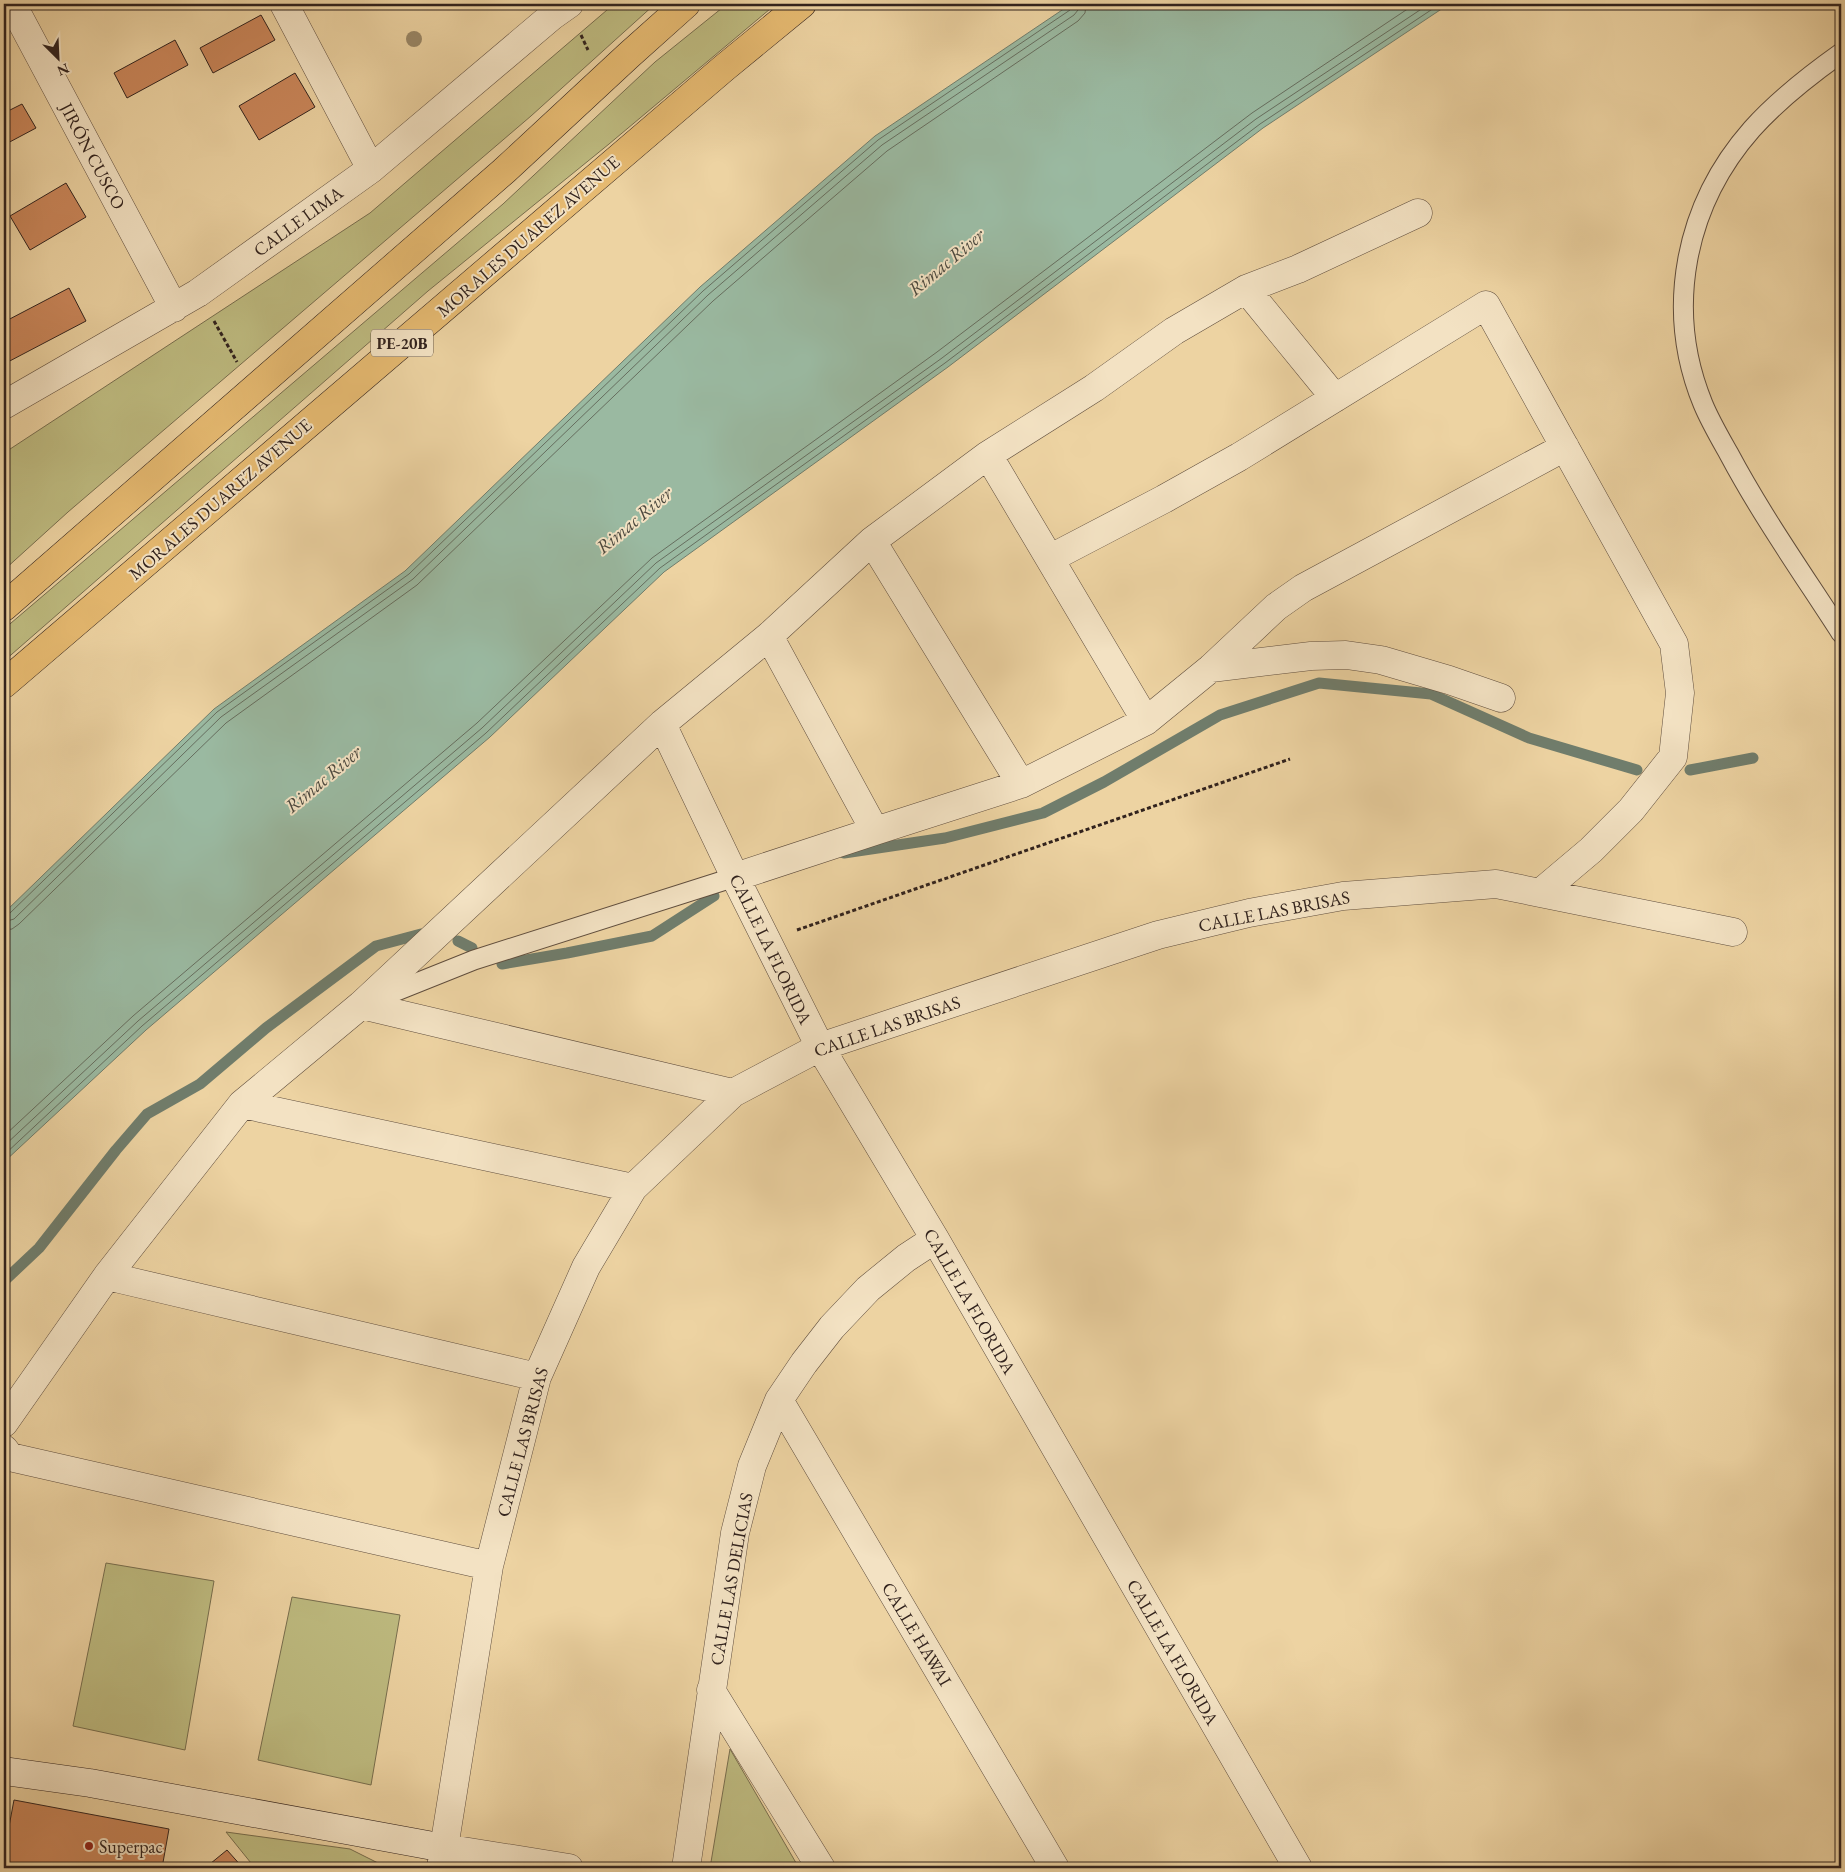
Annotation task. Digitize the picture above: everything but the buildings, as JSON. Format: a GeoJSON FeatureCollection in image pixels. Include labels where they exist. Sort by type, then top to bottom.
{"type":"FeatureCollection","features":[{"type":"Feature","properties":{"kind":"highway"},"geometry":{"type":"LineString","coordinates":[[4,607],[496,177],[686,4]]}},
{"type":"Feature","properties":{"kind":"highway","name":"MORALES DUAREZ AVENUE"},"geometry":{"type":"LineString","coordinates":[[4,684],[724,68],[802,4]]}},
{"type":"Feature","properties":{"kind":"street","name":"JIRÓN CUSCO"},"geometry":{"type":"LineString","coordinates":[[12,4],[174,308]]}},
{"type":"Feature","properties":{"kind":"street"},"geometry":{"type":"LineString","coordinates":[[284,4],[371,169]]}},
{"type":"Feature","properties":{"kind":"street","name":"CALLE LIMA"},"geometry":{"type":"LineString","coordinates":[[4,405],[198,293],[371,169],[559,7]]}},
{"type":"Feature","properties":{"kind":"street"},"geometry":{"type":"LineString","coordinates":[[4,1423],[107,1276],[242,1104],[361,1005],[662,724],[769,636],[872,541],[988,455],[1094,388],[1174,331],[1246,289],[1298,269],[1418,213]]}},
{"type":"Feature","properties":{"kind":"street"},"geometry":{"type":"LineString","coordinates":[[1246,289],[1335,398]]}},
{"type":"Feature","properties":{"kind":"street"},"geometry":{"type":"LineString","coordinates":[[1051,558],[1164,499],[1239,457],[1486,305],[1674,644],[1680,693],[1673,757],[1631,810],[1591,850],[1540,893]]}},
{"type":"Feature","properties":{"kind":"street"},"geometry":{"type":"LineString","coordinates":[[735,877],[1021,784],[1146,721],[1211,668],[1276,607],[1303,588],[1565,446]]}},
{"type":"Feature","properties":{"kind":"street"},"geometry":{"type":"LineString","coordinates":[[988,455],[1051,558],[1146,721]]}},
{"type":"Feature","properties":{"kind":"street"},"geometry":{"type":"LineString","coordinates":[[872,541],[1021,784]]}},
{"type":"Feature","properties":{"kind":"street"},"geometry":{"type":"LineString","coordinates":[[769,636],[874,832]]}},
{"type":"Feature","properties":{"kind":"street"},"geometry":{"type":"LineString","coordinates":[[1211,668],[1310,656],[1346,655],[1381,660],[1501,698]]}},
{"type":"Feature","properties":{"kind":"street","name":"CALLE LA FLORIDA"},"geometry":{"type":"LineString","coordinates":[[662,724],[735,877],[820,1047],[935,1239],[1298,1868]]}},
{"type":"Feature","properties":{"kind":"street","name":"CALLE LAS BRISAS"},"geometry":{"type":"LineString","coordinates":[[443,1858],[489,1566],[537,1377],[586,1267],[633,1188],[733,1092],[820,1047],[1158,935],[1249,913],[1343,896],[1496,884],[1733,932]]}},
{"type":"Feature","properties":{"kind":"street"},"geometry":{"type":"LineString","coordinates":[[361,1005],[733,1092]]}},
{"type":"Feature","properties":{"kind":"street"},"geometry":{"type":"LineString","coordinates":[[242,1104],[633,1188]]}},
{"type":"Feature","properties":{"kind":"street","name":"CALLE LAS DELICIAS"},"geometry":{"type":"LineString","coordinates":[[686,1868],[735,1533],[752,1466],[779,1400],[804,1363],[832,1327],[868,1289],[906,1258],[935,1239]]}},
{"type":"Feature","properties":{"kind":"street"},"geometry":{"type":"LineString","coordinates":[[107,1276],[537,1377]]}},
{"type":"Feature","properties":{"kind":"street","name":"CALLE HAWAI"},"geometry":{"type":"LineString","coordinates":[[779,1400],[1055,1868]]}},
{"type":"Feature","properties":{"kind":"street"},"geometry":{"type":"LineString","coordinates":[[4,1449],[10,1457],[489,1566]]}},
{"type":"Feature","properties":{"kind":"street"},"geometry":{"type":"LineString","coordinates":[[712,1690],[821,1868]]}},
{"type":"Feature","properties":{"kind":"street"},"geometry":{"type":"LineString","coordinates":[[4,1771],[90,1783],[443,1858],[569,1868]]}},
{"type":"Feature","properties":{"kind":"lane"},"geometry":{"type":"LineString","coordinates":[[1841,53],[1793,90],[1751,129],[1722,169],[1709,191],[1688,254],[1683,312],[1690,368],[1703,404],[1755,500],[1841,633]]}},
{"type":"Feature","properties":{"kind":"lane"},"geometry":{"type":"LineString","coordinates":[[361,1005],[474,960],[735,877]]}},
{"type":"Feature","properties":{"kind":"path"},"geometry":{"type":"LineString","coordinates":[[559,7],[601,80]]}},
{"type":"Feature","properties":{"kind":"path"},"geometry":{"type":"LineString","coordinates":[[198,293],[253,390]]}},
{"type":"Feature","properties":{"kind":"path"},"geometry":{"type":"LineString","coordinates":[[767,941],[1290,758]]}},
{"type":"Feature","properties":{"kind":"shaded area"},"geometry":{"type":"Polygon","coordinates":[[[614,4],[655,4],[531,116],[68,512],[4,570],[4,453],[370,213],[614,4]]]}},
{"type":"Feature","properties":{"kind":"shaded area"},"geometry":{"type":"Polygon","coordinates":[[[727,4],[776,4],[609,144],[428,291],[4,661],[4,629],[503,204],[655,62],[727,4]]]}},
{"type":"Feature","properties":{"kind":"shaded area"},"geometry":{"type":"Polygon","coordinates":[[[106,1563],[214,1581],[185,1750],[73,1726],[106,1563]]]}},
{"type":"Feature","properties":{"kind":"shaded area"},"geometry":{"type":"Polygon","coordinates":[[[292,1597],[400,1615],[371,1785],[258,1760],[292,1597]]]}},
{"type":"Feature","properties":{"kind":"shaded area"},"geometry":{"type":"Polygon","coordinates":[[[730,1749],[799,1868],[710,1868],[730,1749]]]}},
{"type":"Feature","properties":{"kind":"shaded area"},"geometry":{"type":"Polygon","coordinates":[[[226,1832],[350,1849],[388,1868],[255,1868],[226,1832]]]}},
{"type":"Feature","properties":{"kind":"water","name":"Rimac River"},"geometry":{"type":"Polygon","coordinates":[[[1071,4],[1449,4],[1263,128],[948,367],[664,572],[490,737],[146,1030],[4,1162],[4,913],[214,709],[405,571],[700,287],[875,136],[1071,4]]]}},
{"type":"Feature","properties":{"kind":"waterway"},"geometry":{"type":"LineString","coordinates":[[844,853],[945,838],[1043,813],[1104,782],[1220,715],[1319,683],[1431,694],[1529,738],[1637,770]]}},
{"type":"Feature","properties":{"kind":"waterway"},"geometry":{"type":"LineString","coordinates":[[1690,770],[1753,758]]}},
{"type":"Feature","properties":{"kind":"waterway"},"geometry":{"type":"LineString","coordinates":[[502,964],[652,936],[714,896]]}},
{"type":"Feature","properties":{"kind":"waterway"},"geometry":{"type":"LineString","coordinates":[[4,1281],[39,1248],[116,1150],[147,1114],[200,1084],[266,1028],[376,946],[421,934]]}},
{"type":"Feature","properties":{"kind":"waterway"},"geometry":{"type":"LineString","coordinates":[[458,941],[472,948]]}},
{"type":"Feature","properties":{"kind":"place","name":"Superpac"},"geometry":{"type":"Point","coordinates":[89,1846]}}]}
